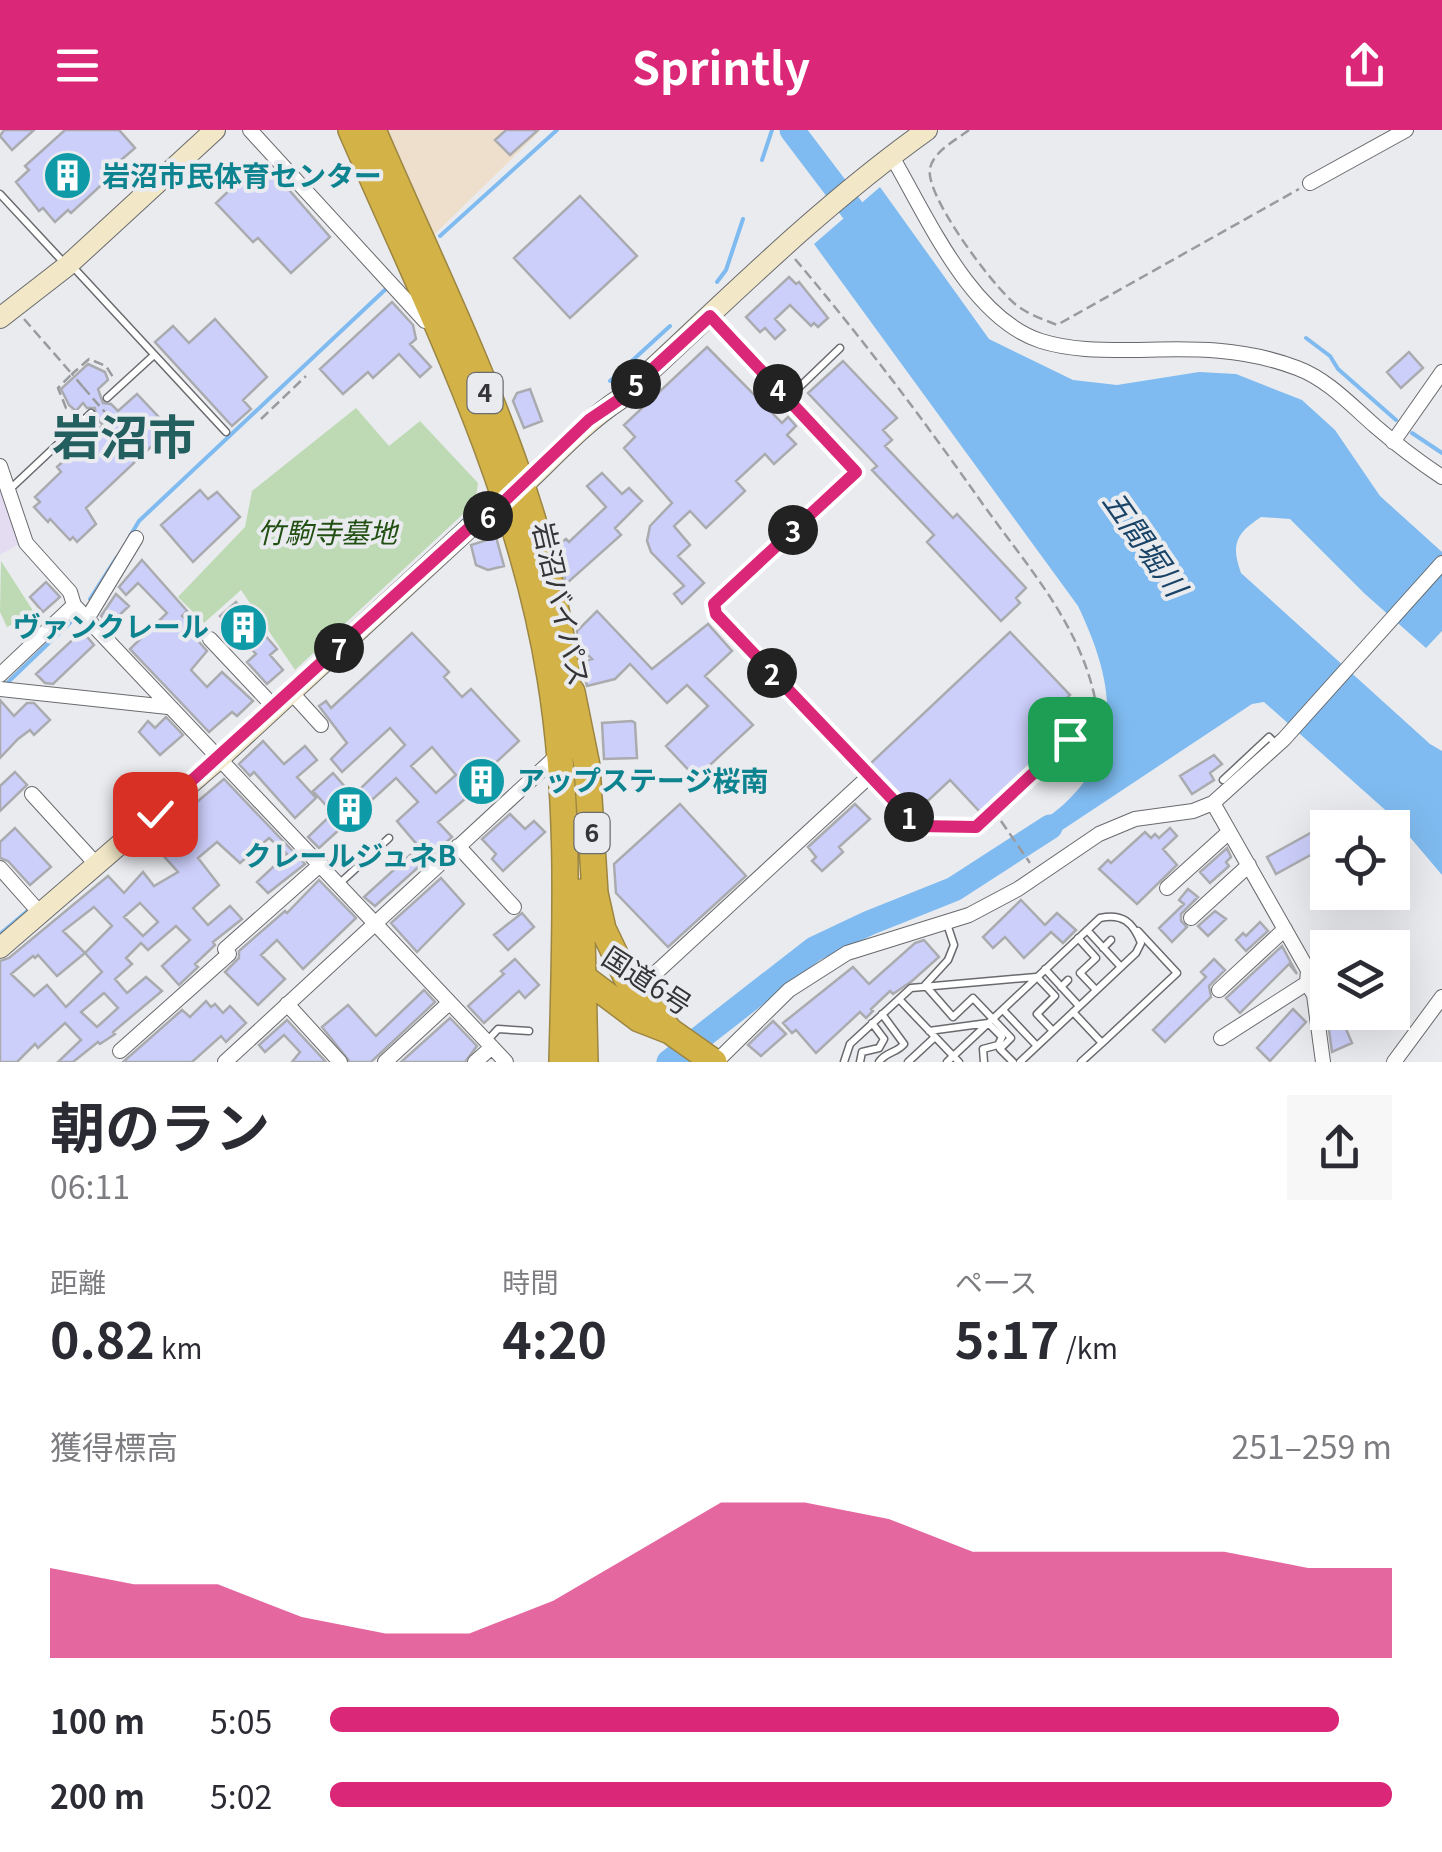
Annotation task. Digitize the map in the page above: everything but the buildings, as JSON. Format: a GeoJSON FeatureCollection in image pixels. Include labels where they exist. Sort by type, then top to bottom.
{"type":"FeatureCollection","features":[{"type":"Feature","properties":{"kind":"highway","name":"岩沼バイパス"},"geometry":{"type":"LineString","coordinates":[[352,130],[514,493],[560,752],[566,866],[562,1062]]}},
{"type":"Feature","properties":{"kind":"highway","name":"岩沼バイパス"},"geometry":{"type":"LineString","coordinates":[[373,130],[465,342],[567,667],[586,981],[585,1052]]}},
{"type":"Feature","properties":{"kind":"highway","name":"6"},"geometry":{"type":"LineString","coordinates":[[567,667],[586,766],[599,911],[609,946],[636,991],[670,1031]]}},
{"type":"Feature","properties":{"kind":"highway","name":"国道6号"},"geometry":{"type":"LineString","coordinates":[[564,938],[569,957],[586,981],[639,1020],[670,1031],[711,1060]]}},
{"type":"Feature","properties":{"kind":"highway"},"geometry":{"type":"LineString","coordinates":[[585,1052],[600,1019],[616,1012],[639,1020]]}},
{"type":"Feature","properties":{"kind":"street"},"geometry":{"type":"LineString","coordinates":[[10,316],[215,130]]}},
{"type":"Feature","properties":{"kind":"street"},"geometry":{"type":"LineString","coordinates":[[250,130],[425,321],[436,322]]}},
{"type":"Feature","properties":{"kind":"street"},"geometry":{"type":"LineString","coordinates":[[0,948],[36,908],[270,703],[292,692],[789,242],[885,160],[927,130]]}},
{"type":"Feature","properties":{"kind":"street"},"geometry":{"type":"LineString","coordinates":[[1310,183],[1406,130]]}},
{"type":"Feature","properties":{"kind":"street"},"geometry":{"type":"LineString","coordinates":[[885,160],[964,278],[991,310],[1020,332],[1084,350],[1192,347],[1267,359],[1296,368],[1320,378],[1393,442],[1442,476]]}},
{"type":"Feature","properties":{"kind":"street"},"geometry":{"type":"LineString","coordinates":[[1393,442],[1442,372]]}},
{"type":"Feature","properties":{"kind":"street"},"geometry":{"type":"LineString","coordinates":[[0,466],[26,544],[70,592],[74,606],[506,1062]]}},
{"type":"Feature","properties":{"kind":"street"},"geometry":{"type":"LineString","coordinates":[[88,619],[136,538]]}},
{"type":"Feature","properties":{"kind":"street"},"geometry":{"type":"LineString","coordinates":[[711,1060],[789,990],[848,952],[947,924],[1018,889],[1100,834],[1134,819],[1213,803],[1280,742],[1442,563]]}},
{"type":"Feature","properties":{"kind":"street"},"geometry":{"type":"LineString","coordinates":[[0,675],[74,606]]}},
{"type":"Feature","properties":{"kind":"street"},"geometry":{"type":"LineString","coordinates":[[210,638],[270,703]]}},
{"type":"Feature","properties":{"kind":"street"},"geometry":{"type":"LineString","coordinates":[[0,689],[168,707]]}},
{"type":"Feature","properties":{"kind":"street"},"geometry":{"type":"LineString","coordinates":[[292,692],[320,725]]}},
{"type":"Feature","properties":{"kind":"street"},"geometry":{"type":"LineString","coordinates":[[225,1062],[560,752]]}},
{"type":"Feature","properties":{"kind":"street"},"geometry":{"type":"LineString","coordinates":[[636,991],[863,782]]}},
{"type":"Feature","properties":{"kind":"street"},"geometry":{"type":"LineString","coordinates":[[32,794],[92,860]]}},
{"type":"Feature","properties":{"kind":"street"},"geometry":{"type":"LineString","coordinates":[[1213,803],[1308,970],[1323,1062]]}},
{"type":"Feature","properties":{"kind":"street"},"geometry":{"type":"LineString","coordinates":[[1167,888],[1230,832]]}},
{"type":"Feature","properties":{"kind":"street"},"geometry":{"type":"LineString","coordinates":[[458,846],[514,907]]}},
{"type":"Feature","properties":{"kind":"street"},"geometry":{"type":"LineString","coordinates":[[120,1051],[229,954],[225,949],[321,864]]}},
{"type":"Feature","properties":{"kind":"street"},"geometry":{"type":"LineString","coordinates":[[1191,918],[1248,865]]}},
{"type":"Feature","properties":{"kind":"street"},"geometry":{"type":"LineString","coordinates":[[0,868],[36,908]]}},
{"type":"Feature","properties":{"kind":"street"},"geometry":{"type":"LineString","coordinates":[[1218,990],[1285,929]]}},
{"type":"Feature","properties":{"kind":"street"},"geometry":{"type":"LineString","coordinates":[[1222,1038],[1308,983]]}},
{"type":"Feature","properties":{"kind":"street"},"geometry":{"type":"LineString","coordinates":[[1394,1062],[1442,997]]}},
{"type":"Feature","properties":{"kind":"street"},"geometry":{"type":"LineString","coordinates":[[385,1062],[449,1003]]}},
{"type":"Feature","properties":{"kind":"street"},"geometry":{"type":"LineString","coordinates":[[287,1004],[338,1061]]}},
{"type":"Feature","properties":{"kind":"street"},"geometry":{"type":"LineString","coordinates":[[476,1062],[489,1044]]}},
{"type":"Feature","properties":{"kind":"lane"},"geometry":{"type":"LineString","coordinates":[[0,194],[226,432]]}},
{"type":"Feature","properties":{"kind":"lane"},"geometry":{"type":"LineString","coordinates":[[710,316],[856,472],[714,604],[716,614],[918,826],[976,827],[1070,739]]}},
{"type":"Feature","properties":{"kind":"lane"},"geometry":{"type":"LineString","coordinates":[[787,398],[840,348]]}},
{"type":"Feature","properties":{"kind":"lane"},"geometry":{"type":"LineString","coordinates":[[107,398],[154,354]]}},
{"type":"Feature","properties":{"kind":"lane"},"geometry":{"type":"LineString","coordinates":[[9,490],[91,413]]}},
{"type":"Feature","properties":{"kind":"lane"},"geometry":{"type":"LineString","coordinates":[[1223,780],[1269,737],[1280,742]]}},
{"type":"Feature","properties":{"kind":"lane"},"geometry":{"type":"LineString","coordinates":[[339,884],[390,838]]}},
{"type":"Feature","properties":{"kind":"lane"},"geometry":{"type":"LineString","coordinates":[[899,999],[953,1060],[1100,918],[1114,915],[1130,923],[1177,973],[1081,1062]]}},
{"type":"Feature","properties":{"kind":"lane"},"geometry":{"type":"LineString","coordinates":[[990,1021],[1011,1038],[1000,1049],[1016,1062],[1136,953],[1141,942],[1130,923]]}},
{"type":"Feature","properties":{"kind":"lane"},"geometry":{"type":"LineString","coordinates":[[924,985],[948,960],[954,945],[947,924]]}},
{"type":"Feature","properties":{"kind":"lane"},"geometry":{"type":"LineString","coordinates":[[1087,930],[1121,967]]}},
{"type":"Feature","properties":{"kind":"lane"},"geometry":{"type":"LineString","coordinates":[[1078,938],[1096,958],[1080,973],[1096,990]]}},
{"type":"Feature","properties":{"kind":"lane"},"geometry":{"type":"LineString","coordinates":[[1103,948],[1111,940]]}},
{"type":"Feature","properties":{"kind":"lane"},"geometry":{"type":"LineString","coordinates":[[1045,969],[1102,1042]]}},
{"type":"Feature","properties":{"kind":"lane"},"geometry":{"type":"LineString","coordinates":[[844,1062],[850,1044],[911,988],[1037,977]]}},
{"type":"Feature","properties":{"kind":"lane"},"geometry":{"type":"LineString","coordinates":[[1037,977],[1055,996],[1036,1014],[1053,1031]]}},
{"type":"Feature","properties":{"kind":"lane"},"geometry":{"type":"LineString","coordinates":[[1061,987],[1068,980]]}},
{"type":"Feature","properties":{"kind":"lane"},"geometry":{"type":"LineString","coordinates":[[924,985],[953,1017],[974,998],[1002,1037],[998,1045],[983,1049],[984,1062]]}},
{"type":"Feature","properties":{"kind":"lane"},"geometry":{"type":"LineString","coordinates":[[1002,1010],[1022,1025],[1037,1046]]}},
{"type":"Feature","properties":{"kind":"lane"},"geometry":{"type":"LineString","coordinates":[[879,1062],[904,1044],[882,1014]]}},
{"type":"Feature","properties":{"kind":"lane"},"geometry":{"type":"LineString","coordinates":[[908,1062],[932,1034],[990,1021]]}},
{"type":"Feature","properties":{"kind":"lane"},"geometry":{"type":"LineString","coordinates":[[860,1062],[862,1052],[879,1048],[884,1039],[872,1024]]}},
{"type":"Feature","properties":{"kind":"lane"},"geometry":{"type":"LineString","coordinates":[[489,1044],[498,1029],[529,1031]]}},
{"type":"Feature","properties":{"kind":"path"},"geometry":{"type":"LineString","coordinates":[[968,130],[934,158],[930,181],[963,243],[998,290],[1020,309],[1057,325],[1310,183]]}},
{"type":"Feature","properties":{"kind":"path"},"geometry":{"type":"LineString","coordinates":[[789,242],[873,351],[1068,624],[1094,686],[1098,717]]}},
{"type":"Feature","properties":{"kind":"path"},"geometry":{"type":"LineString","coordinates":[[10,316],[110,418]]}},
{"type":"Feature","properties":{"kind":"path"},"geometry":{"type":"LineString","coordinates":[[77,414],[66,408],[58,388],[88,359],[106,366],[114,378]]}},
{"type":"Feature","properties":{"kind":"path"},"geometry":{"type":"LineString","coordinates":[[261,419],[306,376]]}},
{"type":"Feature","properties":{"kind":"path"},"geometry":{"type":"LineString","coordinates":[[993,812],[1027,858]]}},
{"type":"Feature","properties":{"kind":"shaded area"},"geometry":{"type":"Polygon","coordinates":[[[388,130],[541,130],[433,236],[388,130]]]}},
{"type":"Feature","properties":{"kind":"shaded area"},"geometry":{"type":"Polygon","coordinates":[[[0,487],[19,544],[0,555],[0,487]]]}},
{"type":"Feature","properties":{"kind":"green space","name":"竹駒寺墓地"},"geometry":{"type":"Polygon","coordinates":[[[356,408],[389,446],[420,421],[478,483],[475,503],[295,670],[241,590],[204,623],[178,597],[245,527],[252,491],[356,408]]]}},
{"type":"Feature","properties":{"kind":"green space"},"geometry":{"type":"Polygon","coordinates":[[[1,561],[41,623],[33,630],[23,619],[7,627],[0,612],[1,561]]]}},
{"type":"Feature","properties":{"kind":"water"},"geometry":{"type":"Polygon","coordinates":[[[880,187],[989,339],[1073,380],[1117,385],[1199,372],[1236,374],[1302,400],[1335,430],[1380,496],[1442,552],[1442,631],[1426,648],[1290,519],[1261,517],[1241,535],[1236,555],[1241,573],[1442,751],[1442,875],[1410,837],[1410,810],[1385,810],[1264,702],[1252,704],[1029,852],[1019,836],[1063,805],[1084,782],[1097,759],[1107,709],[1099,658],[1078,606],[814,244],[880,187]]]}},
{"type":"Feature","properties":{"kind":"waterway"},"geometry":{"type":"LineString","coordinates":[[440,236],[557,130]]}},
{"type":"Feature","properties":{"kind":"waterway"},"geometry":{"type":"LineString","coordinates":[[762,160],[772,130]]}},
{"type":"Feature","properties":{"kind":"waterway","name":"五間堀川"},"geometry":{"type":"LineString","coordinates":[[792,130],[873,237]]}},
{"type":"Feature","properties":{"kind":"waterway"},"geometry":{"type":"LineString","coordinates":[[717,282],[726,270],[743,219]]}},
{"type":"Feature","properties":{"kind":"waterway"},"geometry":{"type":"LineString","coordinates":[[130,536],[139,521],[388,287]]}},
{"type":"Feature","properties":{"kind":"waterway"},"geometry":{"type":"LineString","coordinates":[[610,381],[670,326]]}},
{"type":"Feature","properties":{"kind":"waterway"},"geometry":{"type":"LineString","coordinates":[[1306,338],[1396,420]]}},
{"type":"Feature","properties":{"kind":"waterway"},"geometry":{"type":"LineString","coordinates":[[1412,433],[1442,453]]}},
{"type":"Feature","properties":{"kind":"waterway"},"geometry":{"type":"LineString","coordinates":[[462,522],[478,507]]}},
{"type":"Feature","properties":{"kind":"waterway"},"geometry":{"type":"LineString","coordinates":[[90,599],[117,557]]}},
{"type":"Feature","properties":{"kind":"waterway"},"geometry":{"type":"LineString","coordinates":[[4,686],[77,616]]}},
{"type":"Feature","properties":{"kind":"waterway","name":"五間堀川"},"geometry":{"type":"LineString","coordinates":[[669,1062],[814,949],[954,889],[1050,827]]}},
{"type":"Feature","properties":{"kind":"waterway"},"geometry":{"type":"LineString","coordinates":[[0,934],[31,908]]}},
{"type":"Feature","properties":{"kind":"place","name":"岩沼市民体育センター"},"geometry":{"type":"Point","coordinates":[67,176]}},
{"type":"Feature","properties":{"kind":"place","name":"ヴァンクレール"},"geometry":{"type":"Point","coordinates":[244,627]}},
{"type":"Feature","properties":{"kind":"place","name":"アップステージ桜南"},"geometry":{"type":"Point","coordinates":[482,781]}},
{"type":"Feature","properties":{"kind":"place","name":"クレールジュネB"},"geometry":{"type":"Point","coordinates":[350,809]}},
{"type":"Feature","properties":{"kind":"district","name":"岩沼市"},"geometry":{"type":"Point","coordinates":[124,438]}},
{"type":"Feature","properties":{"kind":"route"},"geometry":{"type":"LineString","coordinates":[[155,814],[469,528],[488,517],[589,420],[620,399],[710,316],[856,472],[714,604],[716,614],[918,826],[976,827],[1070,739]]}}]}
